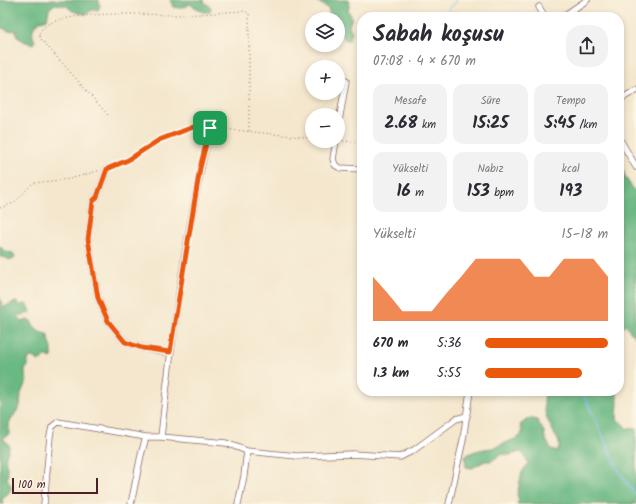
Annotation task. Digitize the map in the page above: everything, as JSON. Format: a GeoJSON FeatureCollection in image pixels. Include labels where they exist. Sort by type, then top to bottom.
{"type":"FeatureCollection","features":[{"type":"Feature","properties":{"kind":"street"},"geometry":{"type":"LineString","coordinates":[[569,12],[587,0]]}},
{"type":"Feature","properties":{"kind":"street"},"geometry":{"type":"LineString","coordinates":[[539,7],[542,12]]}},
{"type":"Feature","properties":{"kind":"street"},"geometry":{"type":"LineString","coordinates":[[341,108],[346,81]]}},
{"type":"Feature","properties":{"kind":"street"},"geometry":{"type":"LineString","coordinates":[[624,97],[636,90]]}},
{"type":"Feature","properties":{"kind":"street"},"geometry":{"type":"LineString","coordinates":[[161,437],[170,352],[199,176],[210,128]]}},
{"type":"Feature","properties":{"kind":"street"},"geometry":{"type":"LineString","coordinates":[[624,147],[636,167]]}},
{"type":"Feature","properties":{"kind":"street"},"geometry":{"type":"LineString","coordinates":[[335,148],[333,159],[335,165],[340,168],[357,169]]}},
{"type":"Feature","properties":{"kind":"street"},"geometry":{"type":"LineString","coordinates":[[107,169],[97,197],[93,201],[88,239],[98,298],[108,321],[125,342],[142,348],[170,352]]}},
{"type":"Feature","properties":{"kind":"street"},"geometry":{"type":"LineString","coordinates":[[449,504],[463,440],[469,396]]}},
{"type":"Feature","properties":{"kind":"street"},"geometry":{"type":"LineString","coordinates":[[44,504],[50,436],[52,427],[58,422],[146,437],[226,443],[247,451],[297,456],[353,454],[400,457],[414,450],[456,419],[467,416]]}},
{"type":"Feature","properties":{"kind":"street"},"geometry":{"type":"LineString","coordinates":[[130,504],[146,437]]}},
{"type":"Feature","properties":{"kind":"street"},"geometry":{"type":"LineString","coordinates":[[238,504],[244,476],[247,451]]}},
{"type":"Feature","properties":{"kind":"path"},"geometry":{"type":"LineString","coordinates":[[108,115],[41,39],[39,35],[40,30],[44,26],[53,22],[94,14],[193,14],[244,11],[249,14],[249,132]]}},
{"type":"Feature","properties":{"kind":"path"},"geometry":{"type":"LineString","coordinates":[[0,208],[14,203],[33,183],[70,179],[107,169],[128,160],[159,140],[196,126],[305,137]]}},
{"type":"Feature","properties":{"kind":"path"},"geometry":{"type":"LineString","coordinates":[[345,141],[357,142]]}},
{"type":"Feature","properties":{"kind":"green space"},"geometry":{"type":"Polygon","coordinates":[[[0,0],[99,0],[100,6],[98,10],[92,10],[86,14],[73,11],[67,6],[55,4],[49,9],[47,19],[38,22],[35,25],[33,34],[35,41],[33,44],[19,38],[16,30],[9,31],[0,27],[0,0]]]}},
{"type":"Feature","properties":{"kind":"green space"},"geometry":{"type":"Polygon","coordinates":[[[170,0],[204,0],[205,3],[211,7],[210,12],[203,12],[190,4],[181,8],[173,7],[170,0]]]}},
{"type":"Feature","properties":{"kind":"green space"},"geometry":{"type":"Polygon","coordinates":[[[315,0],[348,0],[348,11],[352,17],[349,26],[352,33],[349,40],[345,39],[345,12],[329,12],[328,8],[315,0]]]}},
{"type":"Feature","properties":{"kind":"green space"},"geometry":{"type":"Polygon","coordinates":[[[624,173],[625,177],[636,193],[636,339],[634,334],[631,333],[626,325],[624,326],[624,173]]]}},
{"type":"Feature","properties":{"kind":"green space"},"geometry":{"type":"Polygon","coordinates":[[[0,246],[5,252],[13,253],[15,258],[10,260],[0,257],[0,246]]]}},
{"type":"Feature","properties":{"kind":"green space"},"geometry":{"type":"Polygon","coordinates":[[[0,298],[4,307],[16,302],[18,302],[19,305],[26,304],[31,312],[23,315],[17,315],[22,322],[27,320],[31,321],[37,330],[47,334],[51,345],[52,354],[52,357],[50,358],[45,356],[39,361],[33,357],[30,357],[28,360],[28,366],[25,370],[27,380],[21,393],[20,406],[9,423],[9,435],[3,437],[9,446],[6,456],[8,473],[7,478],[12,488],[2,500],[3,504],[0,504],[0,298]]]}},
{"type":"Feature","properties":{"kind":"green space"},"geometry":{"type":"Polygon","coordinates":[[[545,396],[617,396],[617,419],[628,429],[636,428],[636,504],[517,504],[519,500],[517,495],[522,472],[528,464],[524,454],[520,452],[510,455],[502,454],[491,461],[485,461],[472,468],[466,467],[465,457],[470,453],[506,443],[521,436],[522,431],[520,425],[529,418],[537,420],[551,449],[556,452],[559,448],[559,443],[548,421],[544,402],[545,396]]]}},
{"type":"Feature","properties":{"kind":"waterway"},"geometry":{"type":"LineString","coordinates":[[448,12],[457,0]]}},
{"type":"Feature","properties":{"kind":"waterway"},"geometry":{"type":"LineString","coordinates":[[584,396],[621,475],[636,495]]}},
{"type":"Feature","properties":{"kind":"route"},"geometry":{"type":"LineString","coordinates":[[196,126],[210,128],[200,168],[170,352],[142,348],[125,342],[108,321],[98,298],[88,239],[93,201],[97,197],[107,169],[128,160],[159,140],[196,126]]}}]}
